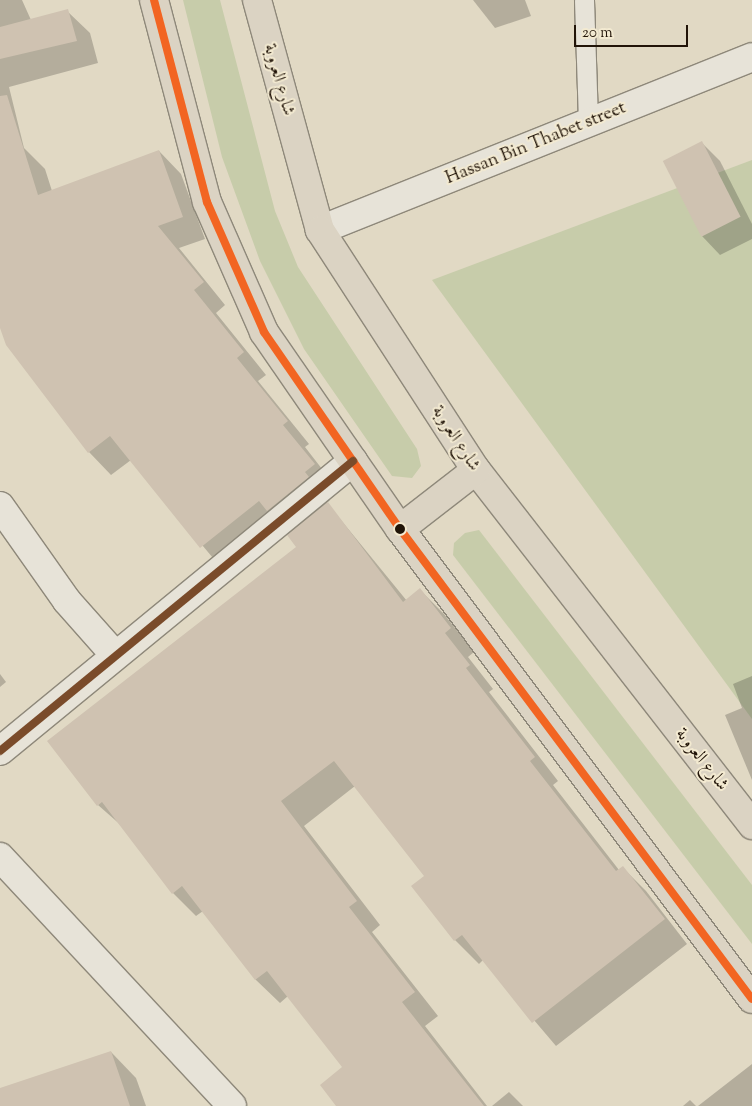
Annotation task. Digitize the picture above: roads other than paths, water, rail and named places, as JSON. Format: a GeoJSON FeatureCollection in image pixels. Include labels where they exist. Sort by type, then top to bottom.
{"type":"FeatureCollection","features":[{"type":"Feature","properties":{"kind":"main road"},"geometry":{"type":"LineString","coordinates":[[154,0],[207,202],[264,332],[400,530],[752,999]]}},
{"type":"Feature","properties":{"kind":"main road","name":"شارع العروبة"},"geometry":{"type":"LineString","coordinates":[[257,0],[320,230],[476,470],[752,825]]}},
{"type":"Feature","properties":{"kind":"main road"},"geometry":{"type":"LineString","coordinates":[[400,530],[476,470]]}},
{"type":"Feature","properties":{"kind":"street","name":"Hassan Bin Thabet street"},"geometry":{"type":"LineString","coordinates":[[320,230],[752,57]]}},
{"type":"Feature","properties":{"kind":"street"},"geometry":{"type":"LineString","coordinates":[[0,751],[114,654],[353,461]]}},
{"type":"Feature","properties":{"kind":"street"},"geometry":{"type":"LineString","coordinates":[[0,506],[67,601],[114,654]]}},
{"type":"Feature","properties":{"kind":"street"},"geometry":{"type":"LineString","coordinates":[[0,857],[232,1106]]}},
{"type":"Feature","properties":{"kind":"lane"},"geometry":{"type":"LineString","coordinates":[[584,0],[588,123]]}}]}
